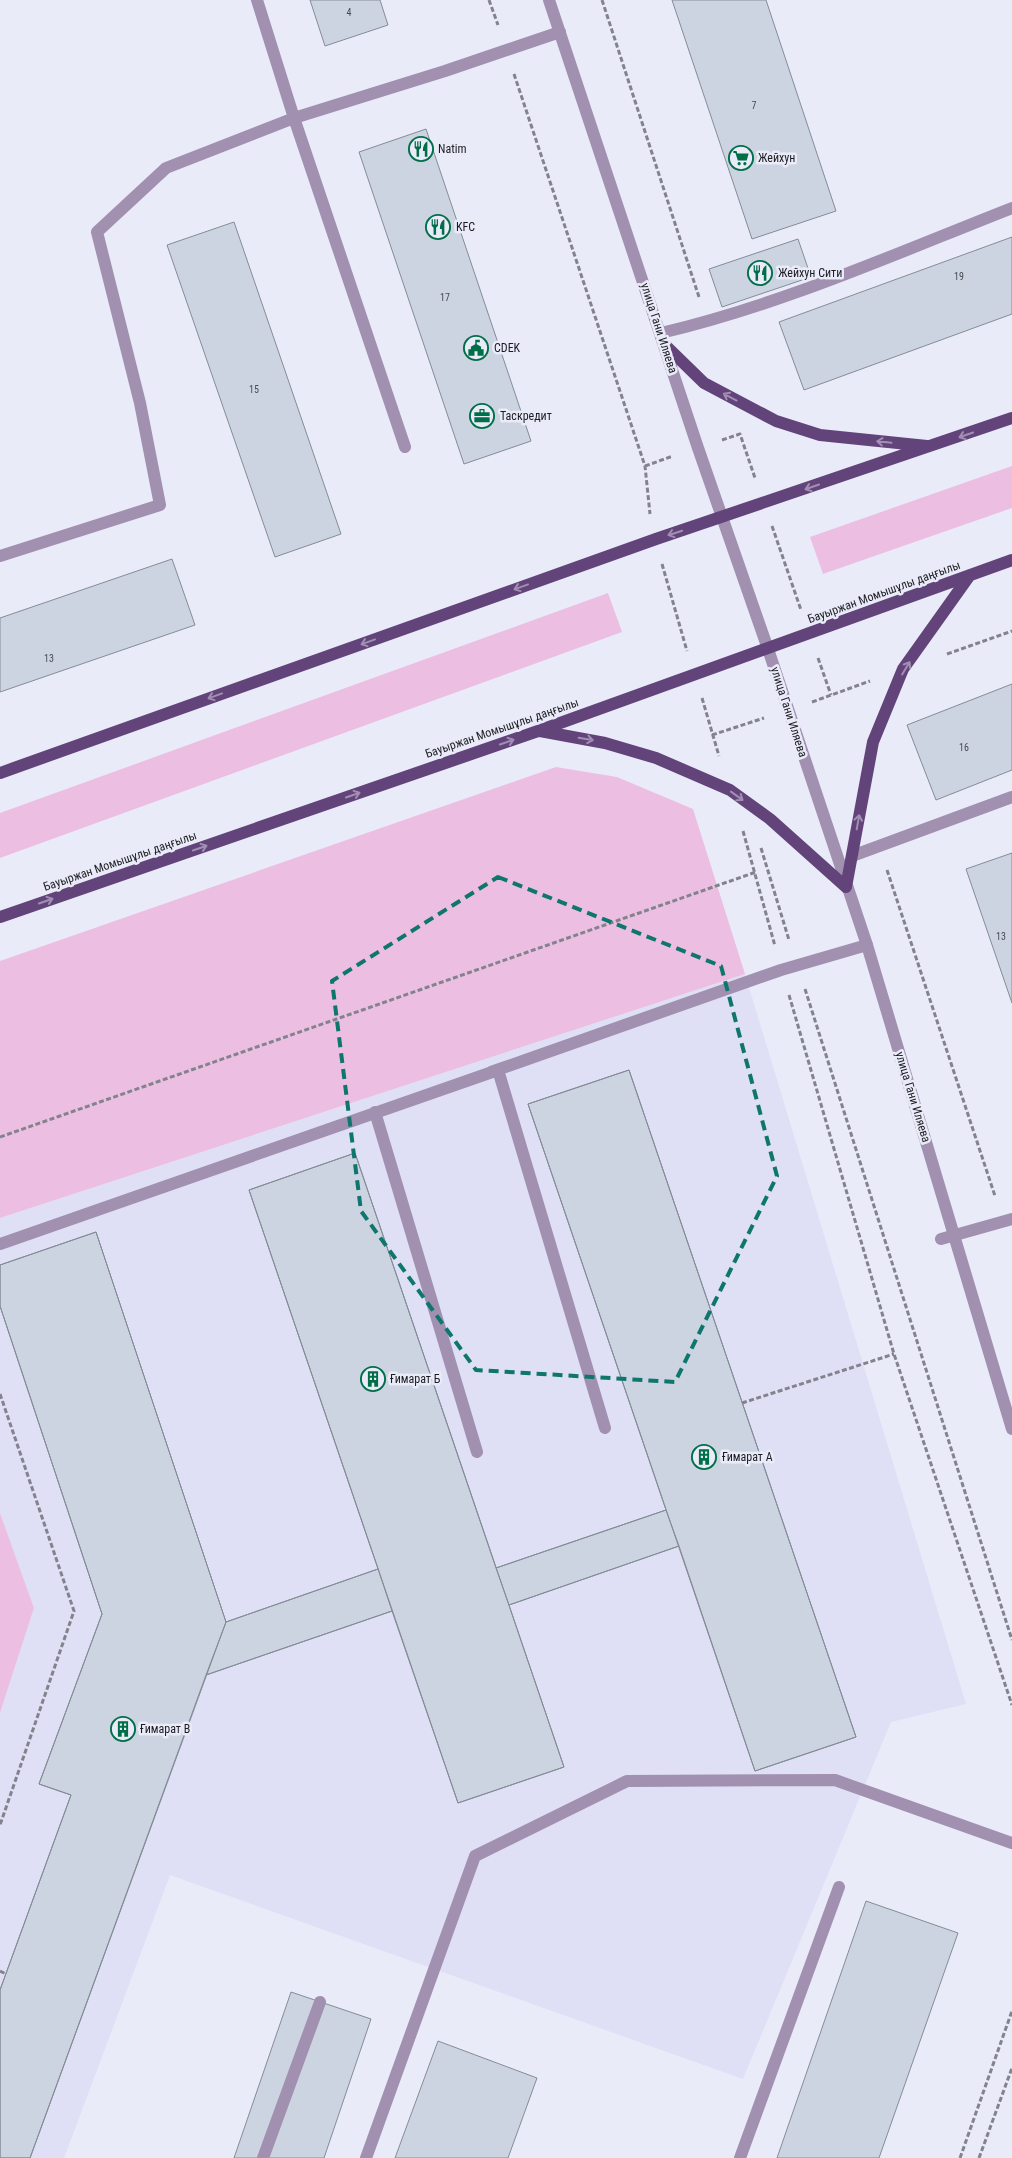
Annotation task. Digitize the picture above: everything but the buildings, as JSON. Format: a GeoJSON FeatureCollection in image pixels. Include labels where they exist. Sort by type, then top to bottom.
{"type":"FeatureCollection","features":[{"type":"Feature","properties":{"kind":"main road"},"geometry":{"type":"LineString","coordinates":[[663,339],[704,383],[776,420],[820,435],[932,447]]}},
{"type":"Feature","properties":{"kind":"main road"},"geometry":{"type":"LineString","coordinates":[[0,773],[656,538],[932,447],[1012,418]]}},
{"type":"Feature","properties":{"kind":"main road","name":"Бауыржан Момышұлы даңғылы"},"geometry":{"type":"LineString","coordinates":[[0,917],[538,731],[1012,560]]}},
{"type":"Feature","properties":{"kind":"main road"},"geometry":{"type":"LineString","coordinates":[[846,887],[873,742],[903,669],[970,575]]}},
{"type":"Feature","properties":{"kind":"main road"},"geometry":{"type":"LineString","coordinates":[[538,731],[605,743],[656,758],[730,790],[770,819],[846,887]]}},
{"type":"Feature","properties":{"kind":"street"},"geometry":{"type":"LineString","coordinates":[[257,0],[294,118],[405,447]]}},
{"type":"Feature","properties":{"kind":"street","name":"улица Гани Иляева"},"geometry":{"type":"LineString","coordinates":[[549,0],[721,518],[768,649],[846,887],[867,945],[1012,1429]]}},
{"type":"Feature","properties":{"kind":"street"},"geometry":{"type":"LineString","coordinates":[[0,556],[160,505],[140,403],[97,232],[166,168],[294,118],[560,32]]}},
{"type":"Feature","properties":{"kind":"street"},"geometry":{"type":"LineString","coordinates":[[663,339],[803,289],[1012,208]]}},
{"type":"Feature","properties":{"kind":"street"},"geometry":{"type":"LineString","coordinates":[[852,856],[1012,797]]}},
{"type":"Feature","properties":{"kind":"street"},"geometry":{"type":"LineString","coordinates":[[0,1244],[782,970],[867,945]]}},
{"type":"Feature","properties":{"kind":"street"},"geometry":{"type":"LineString","coordinates":[[487,1073],[498,1070],[605,1428]]}},
{"type":"Feature","properties":{"kind":"street"},"geometry":{"type":"LineString","coordinates":[[375,1112],[477,1452]]}},
{"type":"Feature","properties":{"kind":"street"},"geometry":{"type":"LineString","coordinates":[[941,1239],[1008,1220]]}},
{"type":"Feature","properties":{"kind":"street"},"geometry":{"type":"LineString","coordinates":[[366,2158],[475,1856],[628,1781],[835,1780],[1012,1843]]}},
{"type":"Feature","properties":{"kind":"street"},"geometry":{"type":"LineString","coordinates":[[740,2158],[839,1887]]}},
{"type":"Feature","properties":{"kind":"street"},"geometry":{"type":"LineString","coordinates":[[263,2158],[320,2002]]}},
{"type":"Feature","properties":{"kind":"path"},"geometry":{"type":"LineString","coordinates":[[489,0],[645,466],[648,505]]}},
{"type":"Feature","properties":{"kind":"path"},"geometry":{"type":"LineString","coordinates":[[602,0],[707,323]]}},
{"type":"Feature","properties":{"kind":"path"},"geometry":{"type":"LineString","coordinates":[[740,434],[831,695]]}},
{"type":"Feature","properties":{"kind":"path"},"geometry":{"type":"LineString","coordinates":[[665,579],[679,624]]}},
{"type":"Feature","properties":{"kind":"path"},"geometry":{"type":"LineString","coordinates":[[704,705],[712,735]]}},
{"type":"Feature","properties":{"kind":"path"},"geometry":{"type":"LineString","coordinates":[[749,837],[742,830],[756,872],[782,970],[894,1354],[1012,1705]]}},
{"type":"Feature","properties":{"kind":"path"},"geometry":{"type":"LineString","coordinates":[[756,843],[762,850],[1012,1640]]}},
{"type":"Feature","properties":{"kind":"path"},"geometry":{"type":"LineString","coordinates":[[879,845],[1008,1220]]}},
{"type":"Feature","properties":{"kind":"path"},"geometry":{"type":"LineString","coordinates":[[0,1137],[756,872]]}},
{"type":"Feature","properties":{"kind":"path"},"geometry":{"type":"LineString","coordinates":[[742,1403],[894,1354]]}},
{"type":"Feature","properties":{"kind":"path"},"geometry":{"type":"LineString","coordinates":[[0,1394],[74,1611],[0,1824]]}},
{"type":"Feature","properties":{"kind":"path"},"geometry":{"type":"LineString","coordinates":[[0,1971],[6,1974]]}},
{"type":"Feature","properties":{"kind":"path"},"geometry":{"type":"LineString","coordinates":[[960,2158],[1012,2011]]}},
{"type":"Feature","properties":{"kind":"path"},"geometry":{"type":"LineString","coordinates":[[979,2158],[1012,2068]]}},
{"type":"Feature","properties":{"kind":"highlighted area"},"geometry":{"type":"Polygon","coordinates":[[[498,877],[721,966],[777,1176],[675,1382],[476,1370],[361,1211],[332,981],[498,877]]]}},
{"type":"Feature","properties":{"kind":"shaded area"},"geometry":{"type":"Polygon","coordinates":[[[1012,466],[1012,508],[823,574],[810,537],[1012,466]]]}},
{"type":"Feature","properties":{"kind":"shaded area"},"geometry":{"type":"Polygon","coordinates":[[[608,593],[622,632],[0,858],[0,813],[608,593]]]}},
{"type":"Feature","properties":{"kind":"shaded area"},"geometry":{"type":"Polygon","coordinates":[[[556,767],[617,777],[693,809],[745,974],[0,1218],[0,961],[556,767]]]}},
{"type":"Feature","properties":{"kind":"shaded area"},"geometry":{"type":"Polygon","coordinates":[[[745,974],[966,1704],[891,1722],[743,2079],[170,1875],[64,2158],[0,2158],[0,1713],[34,1608],[0,1513],[0,1218],[745,974]]]}},
{"type":"Feature","properties":{"kind":"shaded area"},"geometry":{"type":"Polygon","coordinates":[[[0,1513],[34,1608],[0,1713],[0,1513]]]}},
{"type":"Feature","properties":{"kind":"place","name":"Natim"},"geometry":{"type":"Point","coordinates":[421,149]}},
{"type":"Feature","properties":{"kind":"place","name":"Жейхун"},"geometry":{"type":"Point","coordinates":[741,158]}},
{"type":"Feature","properties":{"kind":"place","name":"KFC"},"geometry":{"type":"Point","coordinates":[438,227]}},
{"type":"Feature","properties":{"kind":"place","name":"Жейхун Сити"},"geometry":{"type":"Point","coordinates":[760,273]}},
{"type":"Feature","properties":{"kind":"place","name":"CDEK"},"geometry":{"type":"Point","coordinates":[476,348]}},
{"type":"Feature","properties":{"kind":"place","name":"Таскредит"},"geometry":{"type":"Point","coordinates":[482,416]}},
{"type":"Feature","properties":{"kind":"place","name":"Ғимарат Б"},"geometry":{"type":"Point","coordinates":[373,1379]}},
{"type":"Feature","properties":{"kind":"place","name":"Ғимарат А"},"geometry":{"type":"Point","coordinates":[704,1457]}},
{"type":"Feature","properties":{"kind":"place","name":"Ғимарат В"},"geometry":{"type":"Point","coordinates":[123,1729]}}]}
